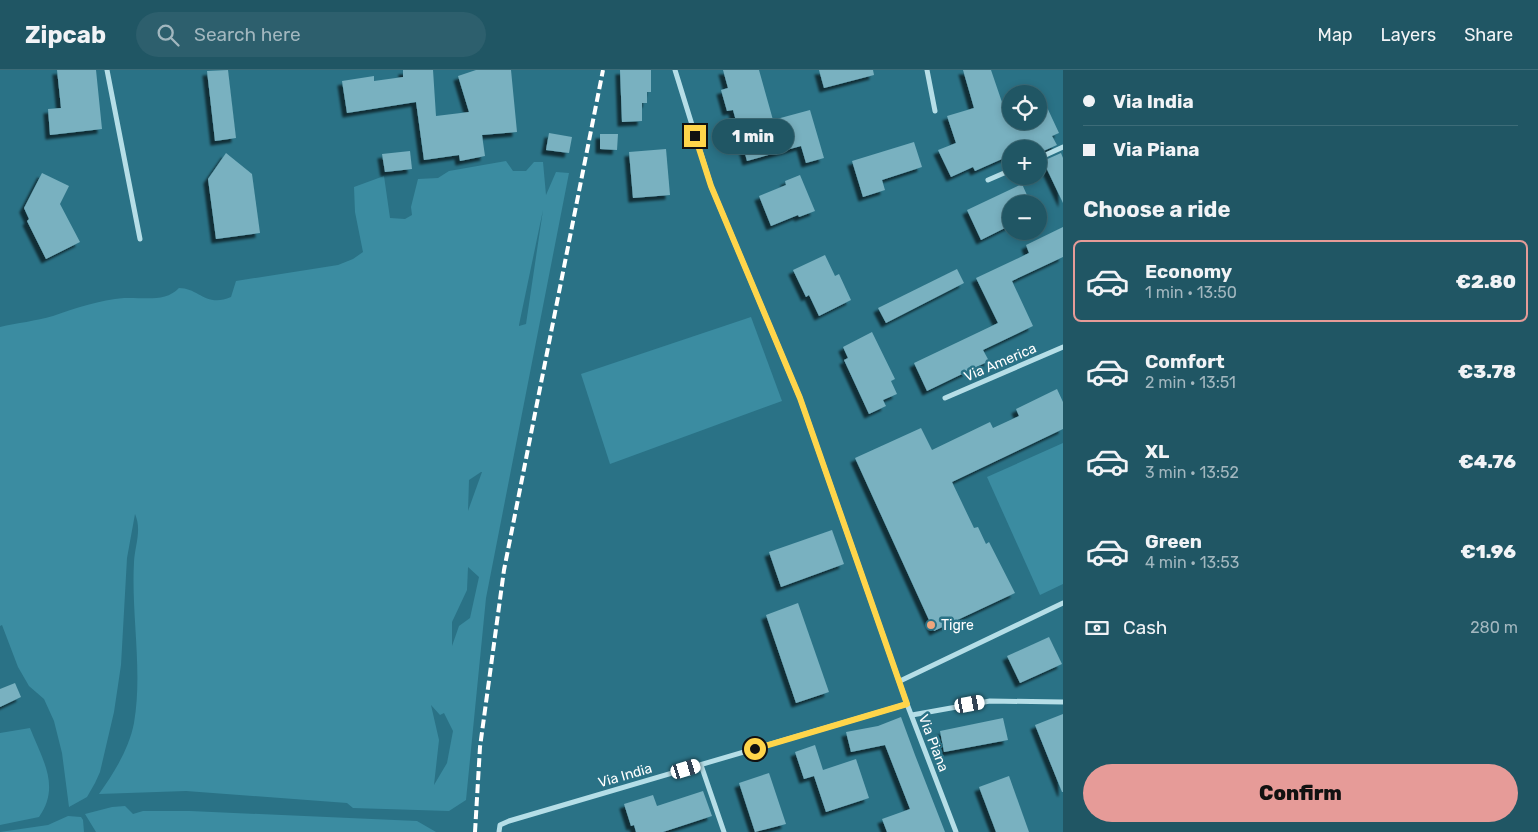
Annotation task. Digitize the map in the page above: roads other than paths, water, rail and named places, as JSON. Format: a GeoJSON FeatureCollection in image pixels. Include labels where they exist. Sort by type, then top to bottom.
{"type":"FeatureCollection","features":[{"type":"Feature","properties":{"kind":"street"},"geometry":{"type":"LineString","coordinates":[[107,70],[140,239]]}},
{"type":"Feature","properties":{"kind":"street","name":"Via Piana"},"geometry":{"type":"LineString","coordinates":[[675,70],[711,186],[800,398],[907,704],[956,832]]}},
{"type":"Feature","properties":{"kind":"street"},"geometry":{"type":"LineString","coordinates":[[927,70],[935,112]]}},
{"type":"Feature","properties":{"kind":"street"},"geometry":{"type":"LineString","coordinates":[[1047,154],[1063,147]]}},
{"type":"Feature","properties":{"kind":"street"},"geometry":{"type":"LineString","coordinates":[[988,180],[1002,174]]}},
{"type":"Feature","properties":{"kind":"street","name":"Via America"},"geometry":{"type":"LineString","coordinates":[[945,398],[1063,347]]}},
{"type":"Feature","properties":{"kind":"street"},"geometry":{"type":"LineString","coordinates":[[900,682],[1063,604]]}},
{"type":"Feature","properties":{"kind":"street"},"geometry":{"type":"LineString","coordinates":[[912,715],[990,701],[1063,702]]}},
{"type":"Feature","properties":{"kind":"street","name":"Via India"},"geometry":{"type":"LineString","coordinates":[[499,832],[500,825],[509,821],[907,704]]}},
{"type":"Feature","properties":{"kind":"street"},"geometry":{"type":"LineString","coordinates":[[701,765],[724,832]]}},
{"type":"Feature","properties":{"kind":"railway"},"geometry":{"type":"LineString","coordinates":[[475,832],[480,747],[504,570],[603,70]]}},
{"type":"Feature","properties":{"kind":"place","name":"Tigre"},"geometry":{"type":"Point","coordinates":[931,625]}}]}
